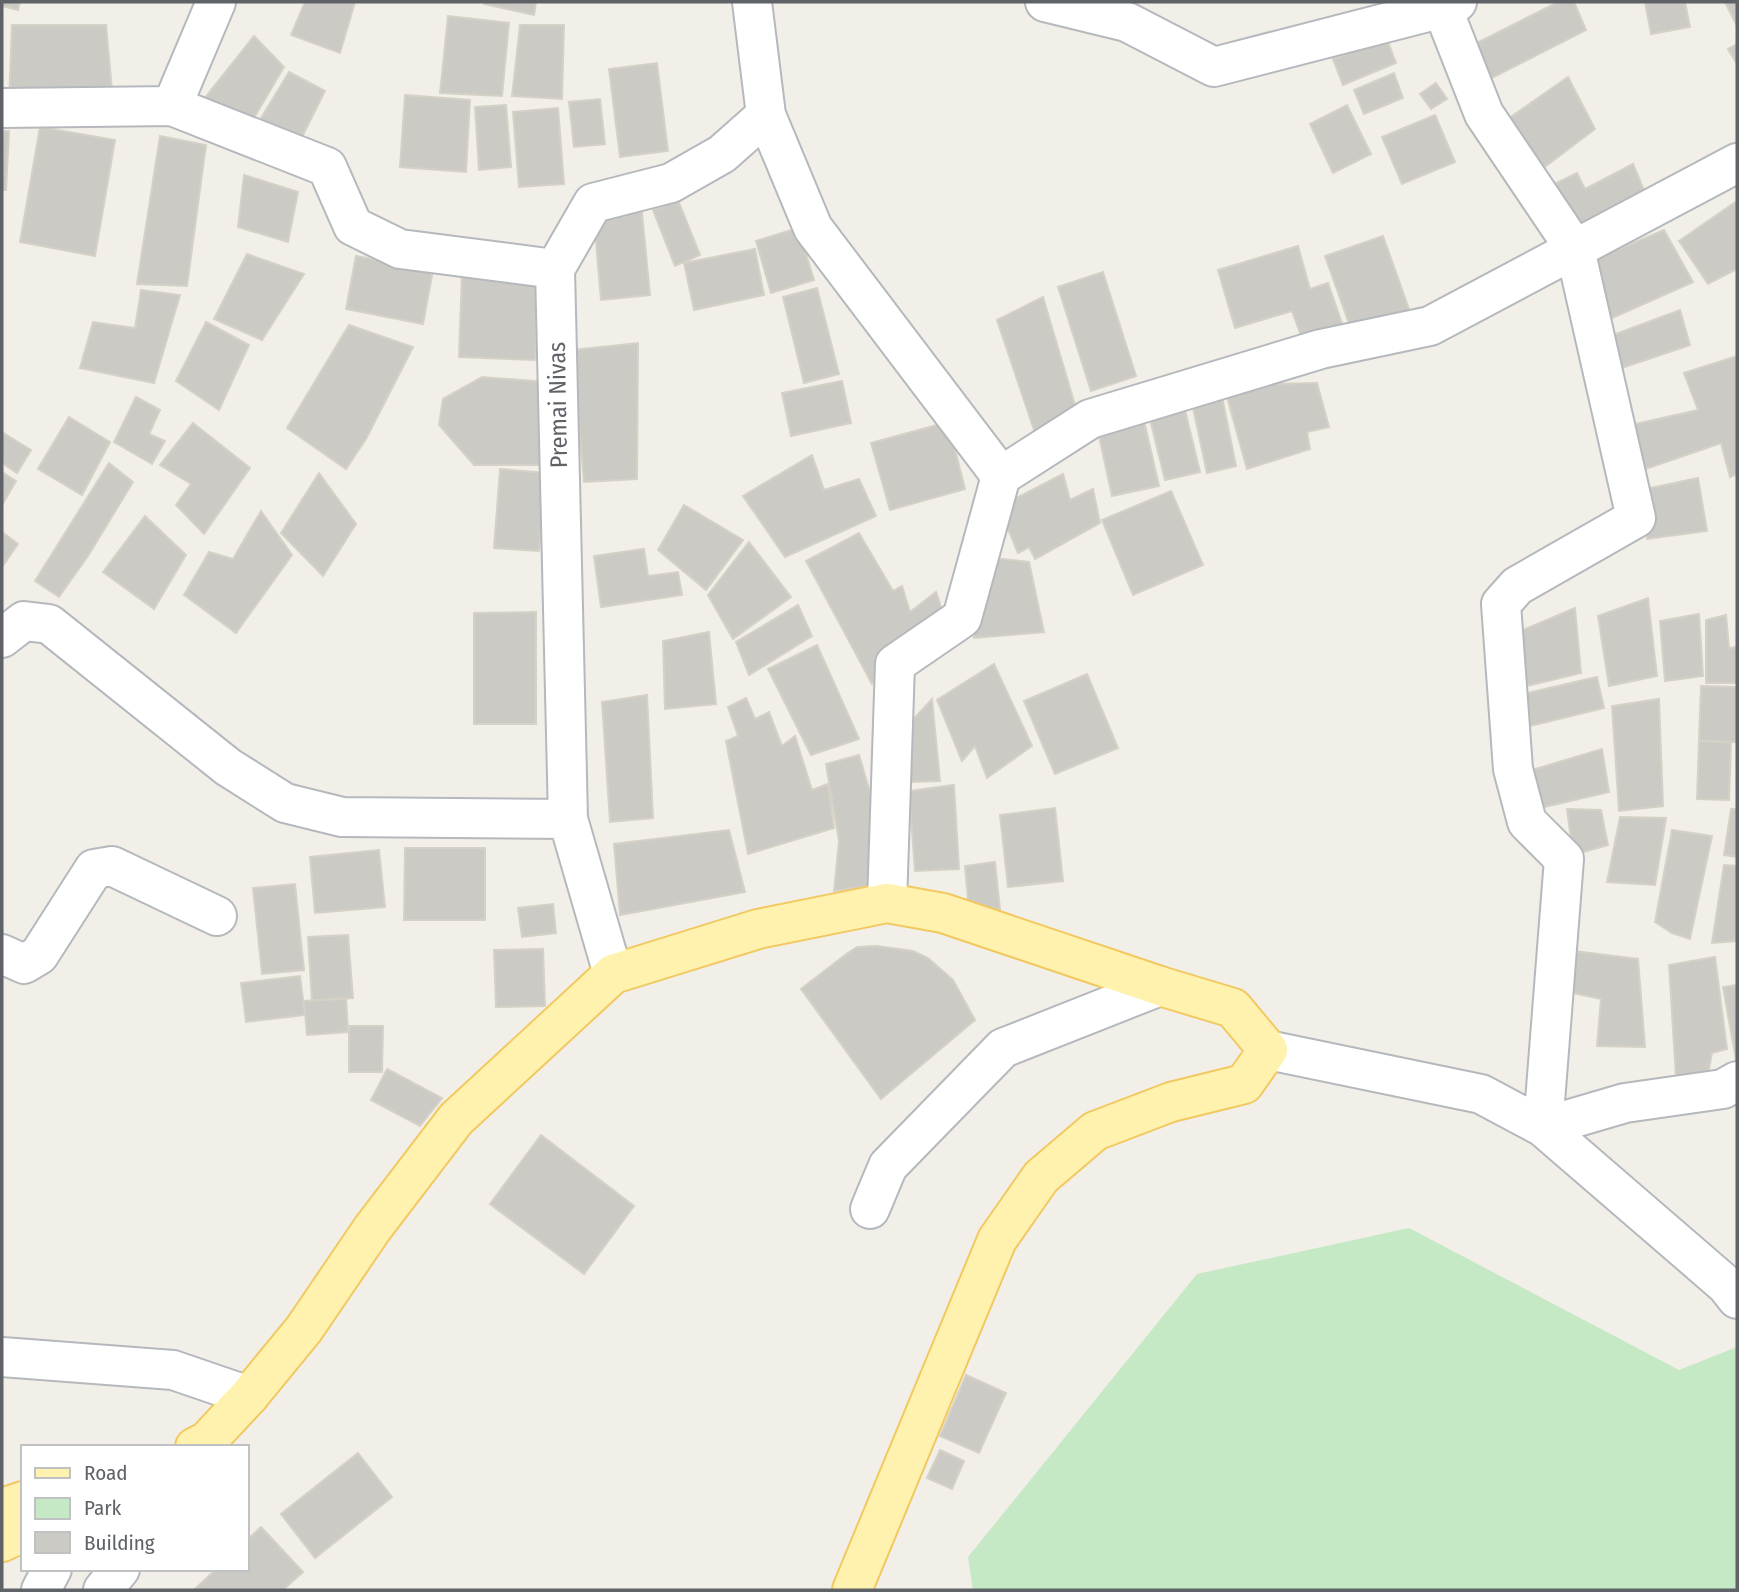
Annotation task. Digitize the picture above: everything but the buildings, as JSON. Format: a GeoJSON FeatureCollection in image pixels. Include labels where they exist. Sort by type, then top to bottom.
{"type":"FeatureCollection","features":[{"type":"Feature","properties":{"kind":"main road"},"geometry":{"type":"LineString","coordinates":[[199,1445],[207,1441],[249,1396],[304,1329],[372,1229],[456,1119],[614,974],[758,929],[887,903],[943,913],[1233,1008],[1269,1051],[1244,1084],[1171,1102],[1096,1132],[1041,1177],[997,1240],[852,1590]]}},
{"type":"Feature","properties":{"kind":"main road"},"geometry":{"type":"LineString","coordinates":[[2,1508],[21,1502]]}},
{"type":"Feature","properties":{"kind":"main road"},"geometry":{"type":"LineString","coordinates":[[2,1542],[21,1533]]}},
{"type":"Feature","properties":{"kind":"street"},"geometry":{"type":"LineString","coordinates":[[172,106],[216,2]]}},
{"type":"Feature","properties":{"kind":"street"},"geometry":{"type":"LineString","coordinates":[[752,2],[766,115],[813,228],[1001,475]]}},
{"type":"Feature","properties":{"kind":"street"},"geometry":{"type":"LineString","coordinates":[[1045,2],[1133,12],[1214,67],[1447,4],[1484,114],[1575,249],[1636,518],[1517,586],[1501,604],[1513,769],[1527,822],[1564,859],[1543,1127]]}},
{"type":"Feature","properties":{"kind":"street"},"geometry":{"type":"LineString","coordinates":[[2,108],[172,106],[327,167],[354,226],[400,249],[555,269],[593,203],[671,183],[722,154],[766,115]]}},
{"type":"Feature","properties":{"kind":"street"},"geometry":{"type":"LineString","coordinates":[[887,903],[895,664],[962,618],[1001,475],[1090,419],[1321,349],[1430,326],[1737,163]]}},
{"type":"Feature","properties":{"kind":"street","name":"Premai Nivas"},"geometry":{"type":"LineString","coordinates":[[555,269],[568,819],[614,974]]}},
{"type":"Feature","properties":{"kind":"street"},"geometry":{"type":"LineString","coordinates":[[2,638],[24,621],[49,624],[228,767],[285,803],[342,817],[568,819]]}},
{"type":"Feature","properties":{"kind":"street"},"geometry":{"type":"LineString","coordinates":[[2,954],[24,964],[39,955],[94,869],[113,866],[216,916]]}},
{"type":"Feature","properties":{"kind":"street"},"geometry":{"type":"LineString","coordinates":[[870,1209],[888,1166],[1003,1048],[1160,986]]}},
{"type":"Feature","properties":{"kind":"street"},"geometry":{"type":"LineString","coordinates":[[1269,1051],[1481,1094],[1543,1127],[1726,1285],[1737,1298]]}},
{"type":"Feature","properties":{"kind":"street"},"geometry":{"type":"LineString","coordinates":[[1543,1127],[1625,1103],[1723,1089],[1737,1081]]}},
{"type":"Feature","properties":{"kind":"street"},"geometry":{"type":"LineString","coordinates":[[2,1357],[173,1370],[249,1396]]}},
{"type":"Feature","properties":{"kind":"street"},"geometry":{"type":"LineString","coordinates":[[41,1590],[51,1571]]}},
{"type":"Feature","properties":{"kind":"street"},"geometry":{"type":"LineString","coordinates":[[103,1590],[118,1571]]}},
{"type":"Feature","properties":{"kind":"green space"},"geometry":{"type":"Polygon","coordinates":[[[1409,1228],[1679,1370],[1737,1347],[1737,1590],[973,1590],[968,1557],[1197,1274],[1409,1228]]]}}]}
